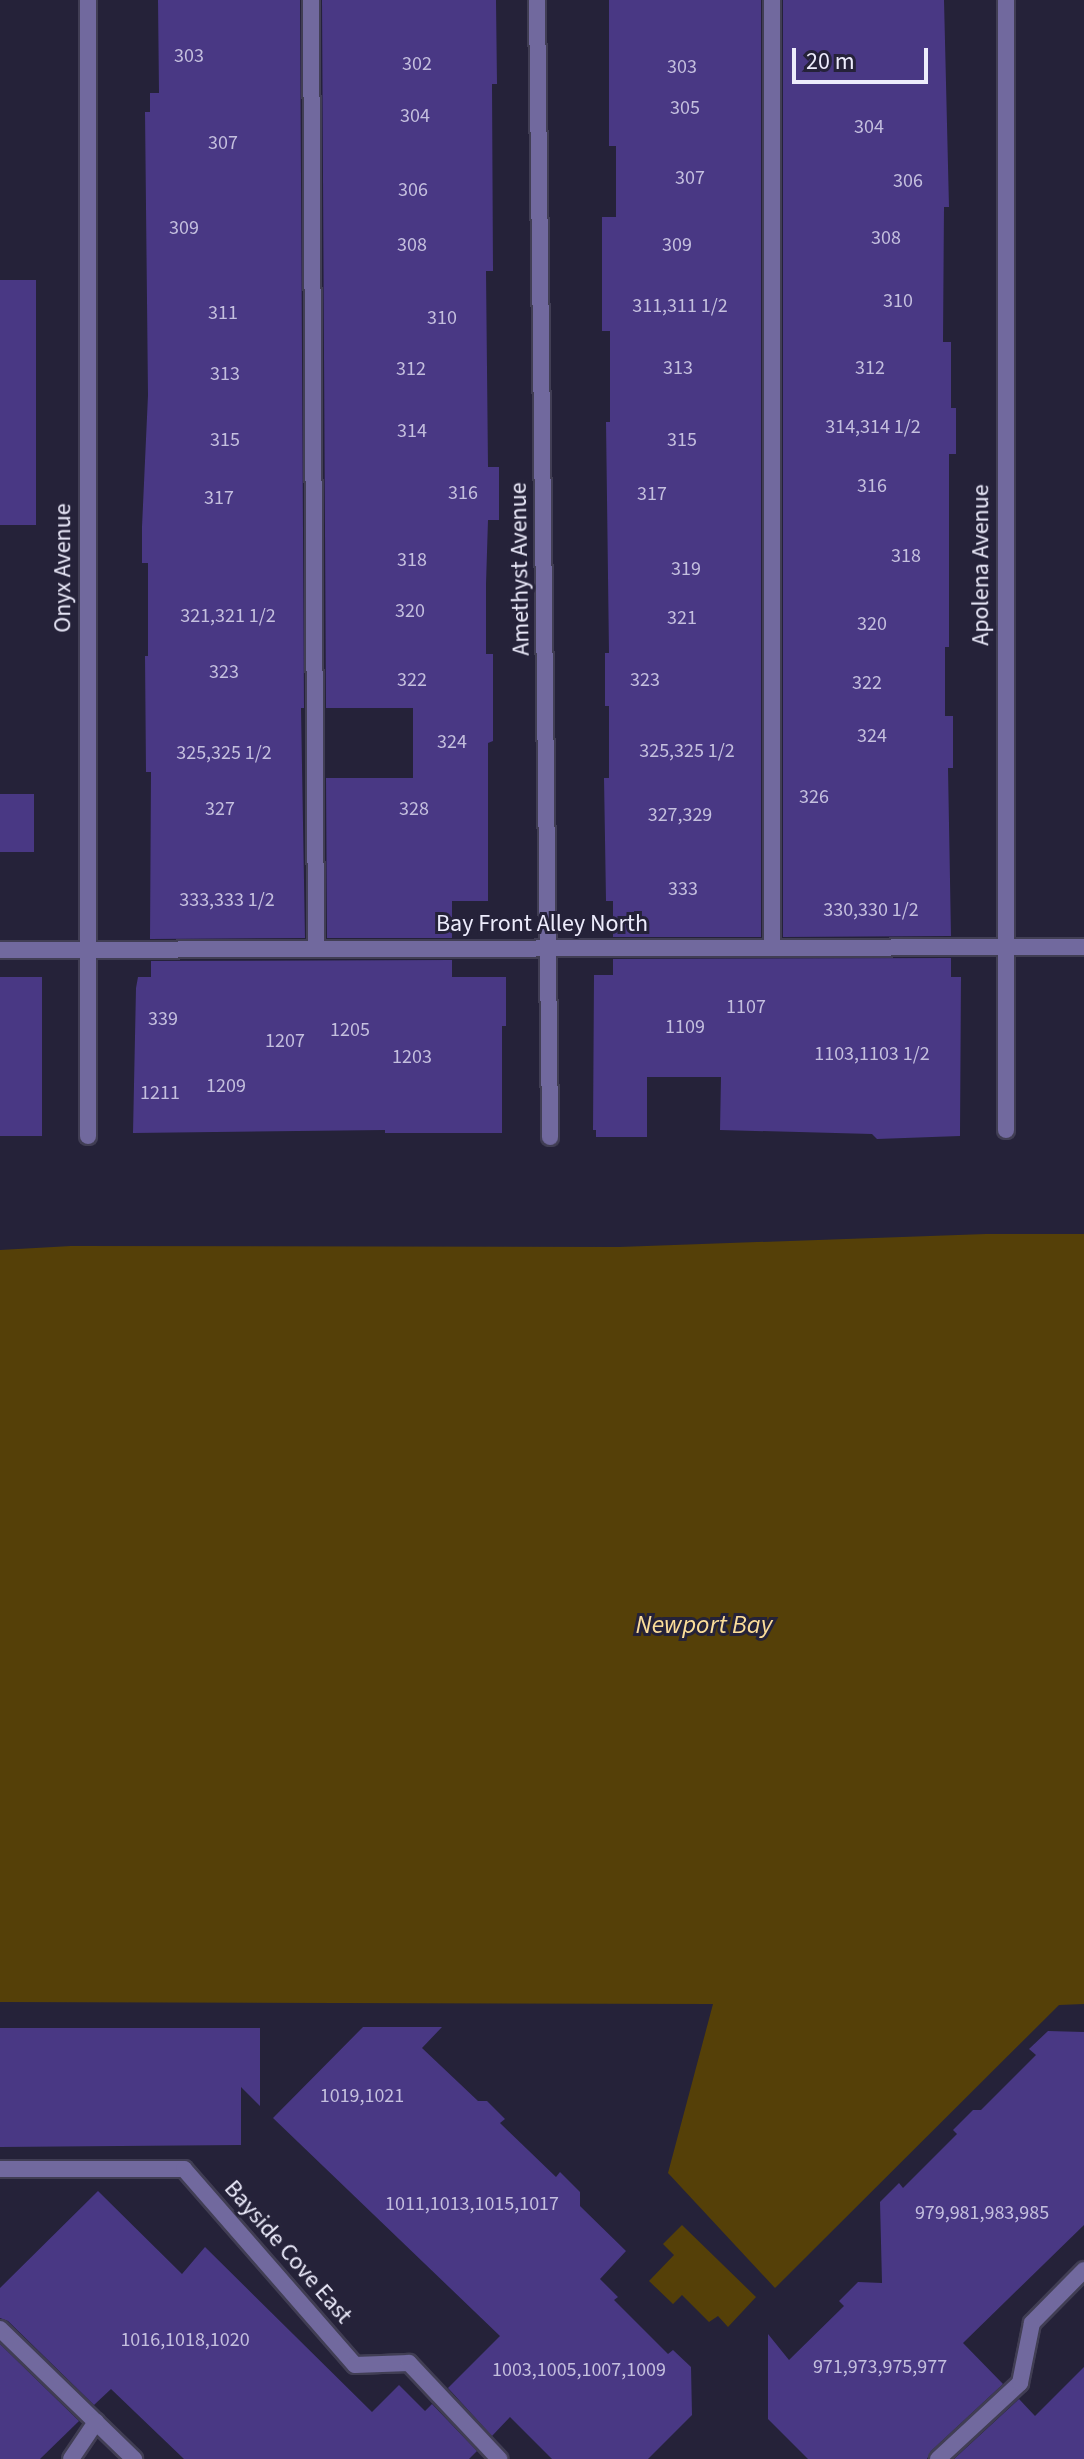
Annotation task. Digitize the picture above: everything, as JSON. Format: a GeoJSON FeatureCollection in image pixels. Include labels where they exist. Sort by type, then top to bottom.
{"type":"FeatureCollection","features":[{"type":"Feature","properties":{"kind":"street","name":"Onyx Avenue"},"geometry":{"type":"LineString","coordinates":[[88,0],[88,1136]]}},
{"type":"Feature","properties":{"kind":"street"},"geometry":{"type":"LineString","coordinates":[[311,0],[316,949]]}},
{"type":"Feature","properties":{"kind":"street","name":"Amethyst Avenue"},"geometry":{"type":"LineString","coordinates":[[537,0],[550,1137]]}},
{"type":"Feature","properties":{"kind":"street"},"geometry":{"type":"LineString","coordinates":[[772,0],[772,947]]}},
{"type":"Feature","properties":{"kind":"street","name":"Apolena Avenue"},"geometry":{"type":"LineString","coordinates":[[1006,0],[1006,1130]]}},
{"type":"Feature","properties":{"kind":"street","name":"Bay Front Alley North"},"geometry":{"type":"LineString","coordinates":[[0,950],[1084,947]]}},
{"type":"Feature","properties":{"kind":"street","name":"Bayside Cove East"},"geometry":{"type":"LineString","coordinates":[[0,2169],[184,2169],[355,2365],[409,2363],[499,2459]]}},
{"type":"Feature","properties":{"kind":"street"},"geometry":{"type":"LineString","coordinates":[[938,2459],[1020,2383],[1032,2323],[1084,2270]]}},
{"type":"Feature","properties":{"kind":"street"},"geometry":{"type":"LineString","coordinates":[[0,2329],[134,2459]]}},
{"type":"Feature","properties":{"kind":"street"},"geometry":{"type":"LineString","coordinates":[[71,2459],[96,2422]]}},
{"type":"Feature","properties":{"kind":"water","name":"Newport Bay"},"geometry":{"type":"Polygon","coordinates":[[[986,1234],[1084,1234],[1084,2004],[1059,2005],[775,2288],[668,2173],[713,2004],[0,2002],[0,1250],[71,1246],[619,1247],[986,1234]]]}},
{"type":"Feature","properties":{"kind":"water"},"geometry":{"type":"Polygon","coordinates":[[[682,2225],[756,2297],[728,2327],[718,2316],[709,2322],[682,2295],[673,2304],[649,2281],[674,2255],[663,2244],[682,2225]]]}},
{"type":"Feature","properties":{"kind":"building"},"geometry":{"type":"Polygon","coordinates":[[[158,0],[300,0],[304,708],[301,708],[305,938],[150,939],[151,772],[146,772],[145,656],[148,656],[148,563],[142,563],[148,395],[145,112],[150,112],[150,93],[159,93],[158,0]]]}},
{"type":"Feature","properties":{"kind":"building"},"geometry":{"type":"Polygon","coordinates":[[[322,0],[496,0],[497,84],[492,84],[493,271],[486,271],[488,467],[499,467],[499,520],[488,520],[486,584],[486,654],[493,654],[493,741],[488,743],[488,901],[452,901],[452,938],[327,938],[326,778],[413,778],[413,708],[326,708],[322,0]]]}},
{"type":"Feature","properties":{"kind":"building"},"geometry":{"type":"Polygon","coordinates":[[[609,0],[761,0],[761,937],[613,937],[613,901],[606,901],[604,778],[609,778],[609,706],[605,706],[605,653],[609,653],[606,422],[610,422],[610,331],[602,331],[602,217],[616,217],[616,146],[609,146],[609,0]]]}},
{"type":"Feature","properties":{"kind":"building"},"geometry":{"type":"Polygon","coordinates":[[[783,0],[944,0],[949,207],[944,207],[943,342],[951,342],[951,408],[956,408],[956,454],[949,454],[949,647],[945,647],[945,716],[953,716],[953,768],[948,768],[951,936],[783,937],[783,0]]]}},
{"type":"Feature","properties":{"kind":"building"},"geometry":{"type":"Polygon","coordinates":[[[0,280],[36,280],[36,525],[0,525],[0,280]]]}},
{"type":"Feature","properties":{"kind":"building"},"geometry":{"type":"Polygon","coordinates":[[[0,794],[34,794],[34,852],[0,852],[0,794]]]}},
{"type":"Feature","properties":{"kind":"building"},"geometry":{"type":"Polygon","coordinates":[[[951,958],[951,977],[961,977],[960,1136],[877,1139],[872,1134],[720,1130],[721,1077],[647,1077],[647,1137],[596,1137],[596,1130],[593,1130],[594,975],[613,975],[613,959],[951,958]]]}},
{"type":"Feature","properties":{"kind":"building"},"geometry":{"type":"Polygon","coordinates":[[[452,960],[452,977],[506,977],[506,1026],[502,1026],[502,1133],[385,1133],[385,1130],[133,1133],[136,988],[138,977],[151,977],[151,961],[452,960]]]}},
{"type":"Feature","properties":{"kind":"building"},"geometry":{"type":"Polygon","coordinates":[[[0,977],[42,977],[42,1136],[0,1136],[0,977]]]}},
{"type":"Feature","properties":{"kind":"building"},"geometry":{"type":"Polygon","coordinates":[[[363,2027],[442,2027],[422,2048],[478,2101],[487,2101],[505,2119],[500,2123],[556,2177],[560,2172],[580,2192],[580,2206],[626,2251],[600,2279],[618,2297],[614,2300],[668,2354],[673,2350],[691,2367],[692,2415],[648,2459],[552,2459],[510,2417],[492,2436],[448,2388],[500,2336],[273,2118],[363,2027]]]}},
{"type":"Feature","properties":{"kind":"building"},"geometry":{"type":"Polygon","coordinates":[[[0,2028],[260,2028],[260,2106],[241,2087],[241,2145],[0,2147],[0,2028]]]}},
{"type":"Feature","properties":{"kind":"building"},"geometry":{"type":"Polygon","coordinates":[[[1048,2031],[1084,2032],[1084,2225],[963,2343],[1003,2384],[931,2451],[927,2459],[808,2459],[768,2419],[768,2334],[789,2360],[844,2306],[839,2301],[858,2282],[882,2283],[880,2202],[899,2183],[903,2188],[957,2134],[953,2130],[973,2110],[981,2110],[1036,2055],[1029,2049],[1048,2031]]]}},
{"type":"Feature","properties":{"kind":"building"},"geometry":{"type":"Polygon","coordinates":[[[98,2191],[182,2274],[205,2247],[372,2412],[399,2385],[425,2411],[432,2404],[477,2451],[469,2459],[184,2459],[111,2389],[94,2405],[8,2321],[0,2318],[0,2288],[98,2191]]]}},
{"type":"Feature","properties":{"kind":"building"},"geometry":{"type":"Polygon","coordinates":[[[0,2344],[79,2421],[40,2459],[0,2459],[0,2344]]]}},
{"type":"Feature","properties":{"kind":"building"},"geometry":{"type":"Polygon","coordinates":[[[1084,2367],[1084,2459],[954,2459],[1019,2399],[1035,2416],[1084,2367]]]}}]}
